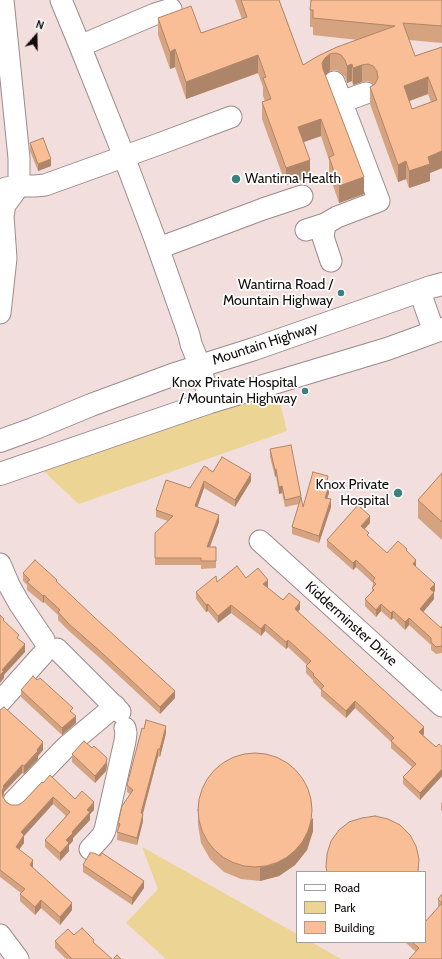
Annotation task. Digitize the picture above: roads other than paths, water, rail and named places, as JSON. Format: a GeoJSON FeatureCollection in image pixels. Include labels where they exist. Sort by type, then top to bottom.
{"type":"FeatureCollection","features":[{"type":"Feature","properties":{"kind":"main road","name":"Mountain Highway"},"geometry":{"type":"LineString","coordinates":[[0,441],[92,405],[200,366],[254,349],[434,285]]}},
{"type":"Feature","properties":{"kind":"main road"},"geometry":{"type":"LineString","coordinates":[[0,474],[210,402],[387,349],[438,331]]}},
{"type":"Feature","properties":{"kind":"street"},"geometry":{"type":"LineString","coordinates":[[0,314],[6,258],[3,216],[6,194],[19,158],[4,0]]}},
{"type":"Feature","properties":{"kind":"street"},"geometry":{"type":"LineString","coordinates":[[60,0],[80,46],[159,248],[191,344],[200,366],[210,402]]}},
{"type":"Feature","properties":{"kind":"street"},"geometry":{"type":"LineString","coordinates":[[80,46],[155,14],[171,9]]}},
{"type":"Feature","properties":{"kind":"street"},"geometry":{"type":"LineString","coordinates":[[334,82],[379,201],[337,217],[316,227],[333,234],[336,259]]}},
{"type":"Feature","properties":{"kind":"street"},"geometry":{"type":"LineString","coordinates":[[341,102],[366,92]]}},
{"type":"Feature","properties":{"kind":"street"},"geometry":{"type":"LineString","coordinates":[[6,194],[34,186],[45,185],[191,133],[231,117]]}},
{"type":"Feature","properties":{"kind":"street"},"geometry":{"type":"LineString","coordinates":[[159,248],[302,196]]}},
{"type":"Feature","properties":{"kind":"street"},"geometry":{"type":"LineString","coordinates":[[434,285],[438,331]]}},
{"type":"Feature","properties":{"kind":"street","name":"Kidderminster Drive"},"geometry":{"type":"LineString","coordinates":[[260,541],[442,706]]}},
{"type":"Feature","properties":{"kind":"street"},"geometry":{"type":"LineString","coordinates":[[0,564],[19,603],[48,648],[120,715],[126,732],[105,830],[102,836],[90,849]]}},
{"type":"Feature","properties":{"kind":"street"},"geometry":{"type":"LineString","coordinates":[[0,702],[48,648]]}},
{"type":"Feature","properties":{"kind":"street"},"geometry":{"type":"LineString","coordinates":[[14,801],[66,747],[120,715]]}},
{"type":"Feature","properties":{"kind":"street"},"geometry":{"type":"LineString","coordinates":[[0,935],[18,959]]}},
{"type":"Feature","properties":{"kind":"place","name":"Wantirna Health"},"geometry":{"type":"Point","coordinates":[236,179]}},
{"type":"Feature","properties":{"kind":"place","name":"Wantirna Road / Mountain Highway"},"geometry":{"type":"Point","coordinates":[341,293]}},
{"type":"Feature","properties":{"kind":"place","name":"Knox Private Hospital / Mountain Highway"},"geometry":{"type":"Point","coordinates":[305,391]}},
{"type":"Feature","properties":{"kind":"place","name":"Knox Private Hospital"},"geometry":{"type":"Point","coordinates":[398,493]}}]}
